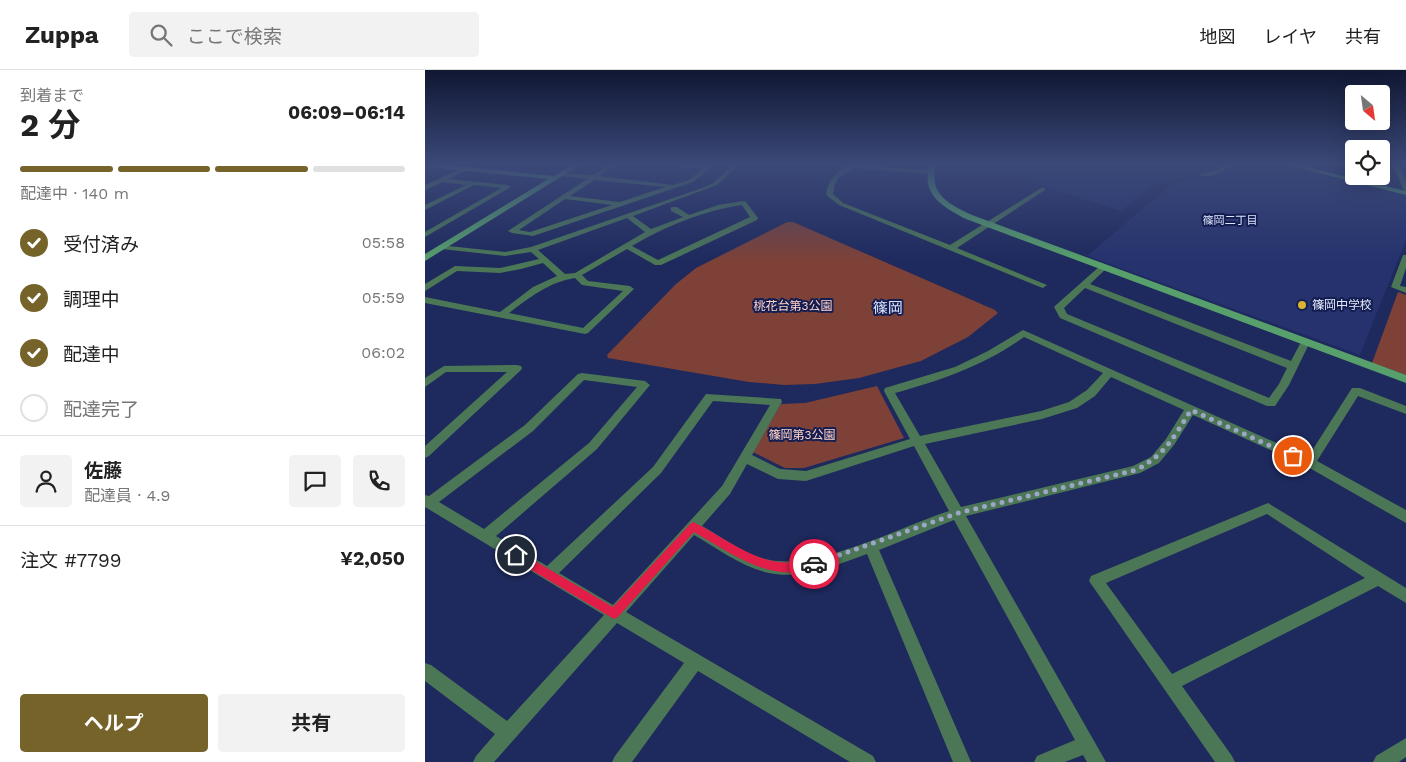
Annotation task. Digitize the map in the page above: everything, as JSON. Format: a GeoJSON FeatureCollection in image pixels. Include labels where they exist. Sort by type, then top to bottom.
{"type":"FeatureCollection","features":[{"type":"Feature","properties":{"kind":"street"},"geometry":{"type":"LineString","coordinates":[[425,208],[447,197]]}},
{"type":"Feature","properties":{"kind":"street"},"geometry":{"type":"LineString","coordinates":[[425,235],[490,197]]}},
{"type":"Feature","properties":{"kind":"street"},"geometry":{"type":"LineString","coordinates":[[425,258],[524,197]]}},
{"type":"Feature","properties":{"kind":"street"},"geometry":{"type":"LineString","coordinates":[[641,197],[621,204],[530,234],[512,232],[562,198],[621,204],[650,232]]}},
{"type":"Feature","properties":{"kind":"street"},"geometry":{"type":"LineString","coordinates":[[442,247],[505,254],[533,249],[630,214],[711,197]]}},
{"type":"Feature","properties":{"kind":"street"},"geometry":{"type":"LineString","coordinates":[[501,315],[536,289],[563,277],[577,275],[650,232],[689,218],[712,197]]}},
{"type":"Feature","properties":{"kind":"street"},"geometry":{"type":"LineString","coordinates":[[627,246],[658,263],[754,218],[744,203],[714,197]]}},
{"type":"Feature","properties":{"kind":"street"},"geometry":{"type":"LineString","coordinates":[[832,197],[841,204],[1043,285]]}},
{"type":"Feature","properties":{"kind":"street"},"geometry":{"type":"LineString","coordinates":[[939,197],[955,211],[986,225],[1406,379]]}},
{"type":"Feature","properties":{"kind":"street"},"geometry":{"type":"LineString","coordinates":[[951,248],[1030,197]]}},
{"type":"Feature","properties":{"kind":"street"},"geometry":{"type":"LineString","coordinates":[[674,209],[689,218]]}},
{"type":"Feature","properties":{"kind":"street"},"geometry":{"type":"LineString","coordinates":[[425,226],[437,228]]}},
{"type":"Feature","properties":{"kind":"street"},"geometry":{"type":"LineString","coordinates":[[533,249],[563,277]]}},
{"type":"Feature","properties":{"kind":"street"},"geometry":{"type":"LineString","coordinates":[[1406,257],[1395,287],[1406,290]]}},
{"type":"Feature","properties":{"kind":"street"},"geometry":{"type":"LineString","coordinates":[[425,288],[455,268],[481,272],[500,272],[521,268],[544,260]]}},
{"type":"Feature","properties":{"kind":"street"},"geometry":{"type":"LineString","coordinates":[[1103,268],[1059,307],[1063,316],[1271,403],[1284,385],[1305,342]]}},
{"type":"Feature","properties":{"kind":"street"},"geometry":{"type":"LineString","coordinates":[[425,300],[585,331],[630,289],[585,283],[577,275]]}},
{"type":"Feature","properties":{"kind":"street"},"geometry":{"type":"LineString","coordinates":[[1085,285],[1293,366]]}},
{"type":"Feature","properties":{"kind":"street"},"geometry":{"type":"LineString","coordinates":[[1097,762],[889,391],[933,379],[970,366],[1002,349],[1023,333],[1310,463],[1406,517]]}},
{"type":"Feature","properties":{"kind":"street"},"geometry":{"type":"LineString","coordinates":[[425,383],[444,369],[517,368],[425,452]]}},
{"type":"Feature","properties":{"kind":"street"},"geometry":{"type":"LineString","coordinates":[[745,457],[778,474],[805,476],[917,441],[1042,414],[1073,405],[1091,393],[1109,373]]}},
{"type":"Feature","properties":{"kind":"street"},"geometry":{"type":"LineString","coordinates":[[485,537],[593,446],[645,385],[582,376],[529,428],[428,501],[485,537],[867,762]]}},
{"type":"Feature","properties":{"kind":"street"},"geometry":{"type":"LineString","coordinates":[[1310,463],[1356,391],[1406,410]]}},
{"type":"Feature","properties":{"kind":"street"},"geometry":{"type":"LineString","coordinates":[[482,762],[726,490],[777,402],[743,401],[710,396],[657,470],[548,574]]}},
{"type":"Feature","properties":{"kind":"street"},"geometry":{"type":"LineString","coordinates":[[693,527],[747,558],[771,567],[796,568],[822,563],[958,513],[1136,470],[1155,460],[1170,442],[1191,410]]}},
{"type":"Feature","properties":{"kind":"street"},"geometry":{"type":"LineString","coordinates":[[1226,762],[1096,581],[1268,508],[1406,596]]}},
{"type":"Feature","properties":{"kind":"street"},"geometry":{"type":"LineString","coordinates":[[870,546],[962,762]]}},
{"type":"Feature","properties":{"kind":"street"},"geometry":{"type":"LineString","coordinates":[[1169,684],[1379,578]]}},
{"type":"Feature","properties":{"kind":"street"},"geometry":{"type":"LineString","coordinates":[[621,762],[696,661]]}},
{"type":"Feature","properties":{"kind":"street"},"geometry":{"type":"LineString","coordinates":[[425,671],[508,733]]}},
{"type":"Feature","properties":{"kind":"street"},"geometry":{"type":"LineString","coordinates":[[1043,762],[1087,744]]}},
{"type":"Feature","properties":{"kind":"street"},"geometry":{"type":"LineString","coordinates":[[1382,762],[1406,748]]}},
{"type":"Feature","properties":{"kind":"shaded area"},"geometry":{"type":"Polygon","coordinates":[[[1078,197],[1138,197],[1121,211],[1078,197]]]}},
{"type":"Feature","properties":{"kind":"shaded area","name":"篠岡中学校"},"geometry":{"type":"Polygon","coordinates":[[[1156,197],[1406,197],[1406,240],[1360,355],[1087,256],[1156,197]]]}},
{"type":"Feature","properties":{"kind":"green space","name":"桃花台第3公園"},"geometry":{"type":"Polygon","coordinates":[[[787,222],[793,222],[995,310],[998,313],[968,337],[921,361],[859,378],[815,384],[784,385],[749,382],[608,358],[607,355],[676,284],[696,268],[787,222]]]}},
{"type":"Feature","properties":{"kind":"green space"},"geometry":{"type":"Polygon","coordinates":[[[1398,292],[1406,295],[1406,375],[1372,363],[1398,292]]]}},
{"type":"Feature","properties":{"kind":"green space","name":"篠岡第3公園"},"geometry":{"type":"Polygon","coordinates":[[[877,386],[904,438],[804,468],[785,468],[753,452],[781,404],[805,403],[877,386]]]}},
{"type":"Feature","properties":{"kind":"way so far"},"geometry":{"type":"LineString","coordinates":[[814,564],[822,563],[958,513],[1136,470],[1155,460],[1170,442],[1191,410],[1293,456]]}},
{"type":"Feature","properties":{"kind":"place","name":"篠岡中学校"},"geometry":{"type":"Point","coordinates":[1302,305]}},
{"type":"Feature","properties":{"kind":"district","name":"篠岡二丁目"},"geometry":{"type":"Point","coordinates":[1230,220]}},
{"type":"Feature","properties":{"kind":"district","name":"篠岡"},"geometry":{"type":"Point","coordinates":[888,308]}},
{"type":"Feature","properties":{"kind":"route"},"geometry":{"type":"LineString","coordinates":[[516,555],[614,613],[693,527],[747,558],[771,567],[796,568],[814,564]]}}]}
